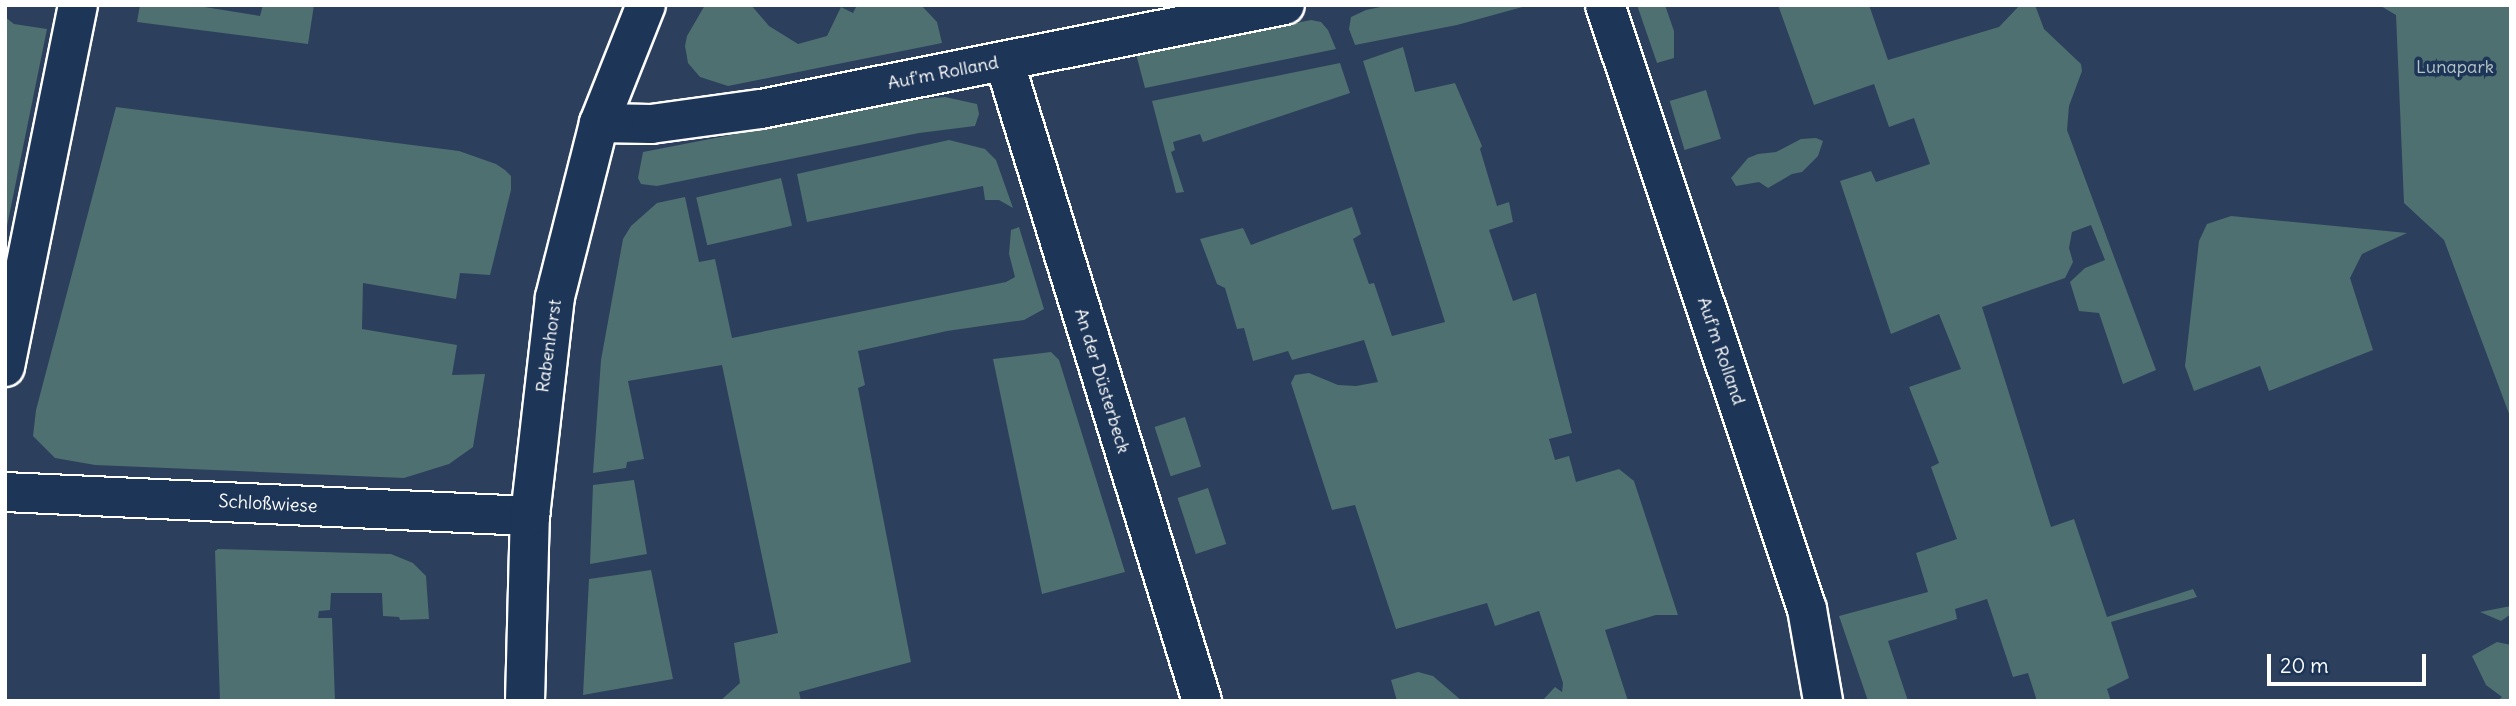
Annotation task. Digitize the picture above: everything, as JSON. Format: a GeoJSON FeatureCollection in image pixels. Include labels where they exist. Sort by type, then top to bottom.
{"type":"FeatureCollection","features":[{"type":"Feature","properties":{"kind":"street"},"geometry":{"type":"LineString","coordinates":[[5,367],[78,5]]}},
{"type":"Feature","properties":{"kind":"street","name":"Rabenhorst"},"geometry":{"type":"LineString","coordinates":[[525,701],[530,516],[555,297],[599,124],[646,5]]}},
{"type":"Feature","properties":{"kind":"street","name":"Auf'm Rolland"},"geometry":{"type":"LineString","coordinates":[[599,124],[651,124],[721,116],[1285,5]]}},
{"type":"Feature","properties":{"kind":"street","name":"Auf'm Rolland"},"geometry":{"type":"LineString","coordinates":[[1605,5],[1807,609],[1823,701]]}},
{"type":"Feature","properties":{"kind":"street","name":"An der Düsterbeck"},"geometry":{"type":"LineString","coordinates":[[1004,61],[1202,701]]}},
{"type":"Feature","properties":{"kind":"street","name":"Schloßwiese"},"geometry":{"type":"LineString","coordinates":[[5,492],[530,516]]}},
{"type":"Feature","properties":{"kind":"green space"},"geometry":{"type":"Polygon","coordinates":[[[140,5],[192,5],[260,16],[263,5],[314,5],[308,44],[137,22],[140,5]]]}},
{"type":"Feature","properties":{"kind":"green space"},"geometry":{"type":"Polygon","coordinates":[[[705,5],[751,5],[769,26],[798,44],[827,36],[841,7],[853,13],[857,5],[921,5],[937,22],[942,43],[728,86],[700,77],[688,63],[685,46],[687,36],[705,5]]]}},
{"type":"Feature","properties":{"kind":"green space"},"geometry":{"type":"Polygon","coordinates":[[[1390,5],[1530,5],[1457,25],[1355,45],[1349,29],[1351,17],[1366,10],[1390,5]]]}},
{"type":"Feature","properties":{"kind":"green space"},"geometry":{"type":"Polygon","coordinates":[[[1637,5],[1665,5],[1674,31],[1674,58],[1657,63],[1637,5]]]}},
{"type":"Feature","properties":{"kind":"green space"},"geometry":{"type":"Polygon","coordinates":[[[1778,5],[1869,5],[1888,60],[1999,27],[2020,5],[2035,5],[2044,29],[2081,64],[2082,71],[2069,106],[2067,130],[2156,370],[2123,384],[2099,313],[2079,311],[2070,282],[2085,268],[2105,260],[2091,225],[2072,232],[2069,248],[2073,262],[2065,278],[1982,307],[2051,527],[2074,519],[2107,617],[2193,589],[2197,597],[2111,622],[2129,678],[2107,689],[2111,701],[2037,701],[2028,673],[2013,677],[1987,599],[1955,609],[1957,619],[1888,641],[1908,701],[1868,701],[1839,616],[1928,592],[1916,553],[1957,539],[1931,467],[1939,463],[1909,387],[1961,369],[1939,314],[1891,334],[1840,181],[1871,171],[1876,182],[1930,164],[1914,118],[1889,127],[1874,84],[1814,105],[1778,5]]]}},
{"type":"Feature","properties":{"kind":"green space","name":"Lunapark"},"geometry":{"type":"Polygon","coordinates":[[[2379,5],[2511,5],[2511,419],[2444,240],[2404,203],[2396,15],[2379,5]]]}},
{"type":"Feature","properties":{"kind":"green space"},"geometry":{"type":"Polygon","coordinates":[[[5,17],[14,24],[47,29],[5,236],[5,17]]]}},
{"type":"Feature","properties":{"kind":"green space"},"geometry":{"type":"Polygon","coordinates":[[[1311,20],[1321,22],[1328,30],[1336,49],[1145,88],[1136,54],[1311,20]]]}},
{"type":"Feature","properties":{"kind":"green space"},"geometry":{"type":"Polygon","coordinates":[[[1403,47],[1415,92],[1455,83],[1482,146],[1480,149],[1497,206],[1509,202],[1513,222],[1489,230],[1513,301],[1536,293],[1572,433],[1549,439],[1555,460],[1569,456],[1576,482],[1619,469],[1634,481],[1678,615],[1656,615],[1605,630],[1628,701],[1542,701],[1555,687],[1562,692],[1563,683],[1539,611],[1495,626],[1487,603],[1396,629],[1355,505],[1332,510],[1291,383],[1295,375],[1309,373],[1338,385],[1356,386],[1378,382],[1364,340],[1292,360],[1288,351],[1253,361],[1244,328],[1237,329],[1225,288],[1217,284],[1200,239],[1243,228],[1251,245],[1352,207],[1361,234],[1353,239],[1369,284],[1374,283],[1392,336],[1445,322],[1363,61],[1403,47]]]}},
{"type":"Feature","properties":{"kind":"green space"},"geometry":{"type":"Polygon","coordinates":[[[1340,63],[1350,93],[1203,142],[1200,134],[1173,142],[1175,150],[1171,152],[1184,192],[1176,193],[1152,101],[1340,63]]]}},
{"type":"Feature","properties":{"kind":"green space"},"geometry":{"type":"Polygon","coordinates":[[[1706,90],[1721,139],[1685,150],[1670,101],[1706,90]]]}},
{"type":"Feature","properties":{"kind":"green space"},"geometry":{"type":"Polygon","coordinates":[[[945,97],[977,104],[979,114],[975,126],[919,133],[657,186],[641,184],[638,178],[643,152],[906,101],[945,97]]]}},
{"type":"Feature","properties":{"kind":"green space"},"geometry":{"type":"Polygon","coordinates":[[[116,107],[459,151],[496,164],[505,170],[511,176],[511,190],[490,275],[460,273],[456,299],[363,283],[362,329],[457,345],[452,375],[485,374],[473,447],[449,464],[404,478],[95,465],[55,458],[33,436],[36,410],[116,107]]]}},
{"type":"Feature","properties":{"kind":"green space"},"geometry":{"type":"Polygon","coordinates":[[[1816,138],[1823,141],[1818,156],[1802,172],[1792,174],[1768,188],[1759,182],[1736,186],[1731,178],[1748,158],[1776,152],[1801,139],[1816,138]]]}},
{"type":"Feature","properties":{"kind":"green space"},"geometry":{"type":"Polygon","coordinates":[[[949,140],[985,149],[996,160],[1013,208],[999,200],[985,200],[983,186],[807,222],[797,174],[949,140]]]}},
{"type":"Feature","properties":{"kind":"green space"},"geometry":{"type":"Polygon","coordinates":[[[781,178],[792,226],[707,245],[696,198],[781,178]]]}},
{"type":"Feature","properties":{"kind":"green space"},"geometry":{"type":"Polygon","coordinates":[[[685,197],[699,262],[715,259],[732,338],[1006,282],[1015,277],[1009,254],[1011,230],[1019,227],[1044,309],[1024,320],[947,331],[858,351],[865,385],[858,388],[911,662],[799,692],[801,701],[720,701],[740,683],[734,643],[778,633],[722,365],[628,381],[644,459],[627,462],[626,468],[593,473],[601,360],[623,239],[631,226],[657,203],[685,197]]]}},
{"type":"Feature","properties":{"kind":"green space"},"geometry":{"type":"Polygon","coordinates":[[[2231,216],[2407,233],[2362,254],[2350,278],[2373,350],[2269,391],[2260,366],[2194,391],[2185,366],[2199,241],[2207,224],[2231,216]]]}},
{"type":"Feature","properties":{"kind":"green space"},"geometry":{"type":"Polygon","coordinates":[[[1051,352],[1059,360],[1125,572],[1042,594],[993,359],[1051,352]]]}},
{"type":"Feature","properties":{"kind":"green space"},"geometry":{"type":"Polygon","coordinates":[[[1185,417],[1201,466],[1171,476],[1155,427],[1185,417]]]}},
{"type":"Feature","properties":{"kind":"green space"},"geometry":{"type":"Polygon","coordinates":[[[634,480],[647,554],[590,564],[593,485],[634,480]]]}},
{"type":"Feature","properties":{"kind":"green space"},"geometry":{"type":"Polygon","coordinates":[[[1208,488],[1226,544],[1196,554],[1178,498],[1208,488]]]}},
{"type":"Feature","properties":{"kind":"green space"},"geometry":{"type":"Polygon","coordinates":[[[215,551],[391,554],[413,563],[426,576],[429,619],[400,620],[399,617],[383,616],[382,593],[331,593],[330,610],[319,611],[318,618],[332,618],[335,701],[220,701],[215,551]]]}},
{"type":"Feature","properties":{"kind":"green space"},"geometry":{"type":"Polygon","coordinates":[[[651,570],[673,679],[583,695],[589,579],[651,570]]]}},
{"type":"Feature","properties":{"kind":"green space"},"geometry":{"type":"Polygon","coordinates":[[[2511,606],[2511,614],[2501,621],[2480,612],[2511,606]]]}},
{"type":"Feature","properties":{"kind":"green space"},"geometry":{"type":"Polygon","coordinates":[[[2497,642],[2511,645],[2511,701],[2497,701],[2502,697],[2486,685],[2472,656],[2497,642]]]}},
{"type":"Feature","properties":{"kind":"green space"},"geometry":{"type":"Polygon","coordinates":[[[1418,672],[1433,676],[1462,701],[1397,701],[1391,680],[1418,672]]]}}]}
